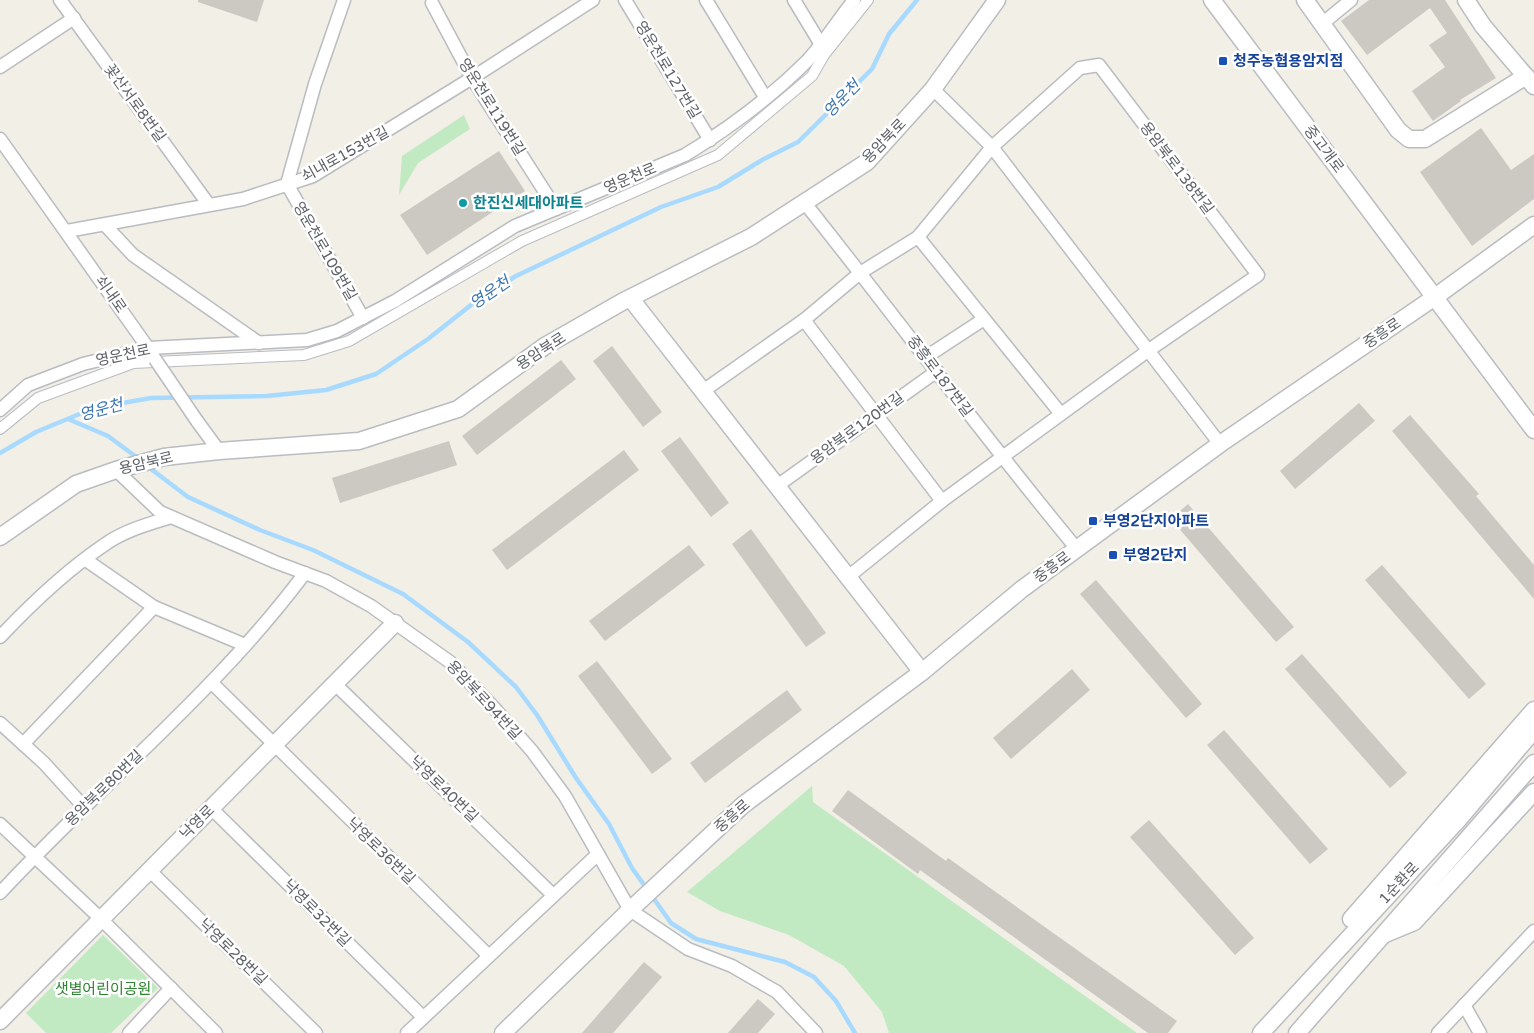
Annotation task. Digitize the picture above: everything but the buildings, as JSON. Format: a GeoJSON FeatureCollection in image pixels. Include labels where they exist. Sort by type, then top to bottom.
{"type":"FeatureCollection","features":[{"type":"Feature","properties":{"kind":"street","name":"꽃산서로8번길"},"geometry":{"type":"LineString","coordinates":[[60,0],[209,206]]}},
{"type":"Feature","properties":{"kind":"street"},"geometry":{"type":"LineString","coordinates":[[287,184],[315,84],[344,0]]}},
{"type":"Feature","properties":{"kind":"street","name":"쇠내로153번길"},"geometry":{"type":"LineString","coordinates":[[67,232],[243,199],[313,176],[472,78],[593,0]]}},
{"type":"Feature","properties":{"kind":"street","name":"영운천로127번길"},"geometry":{"type":"LineString","coordinates":[[625,0],[710,140]]}},
{"type":"Feature","properties":{"kind":"street"},"geometry":{"type":"LineString","coordinates":[[706,0],[765,97]]}},
{"type":"Feature","properties":{"kind":"street"},"geometry":{"type":"LineString","coordinates":[[794,0],[820,43]]}},
{"type":"Feature","properties":{"kind":"street","name":"영운천로"},"geometry":{"type":"LineString","coordinates":[[0,410],[28,385],[83,364],[152,354],[307,340],[337,331],[396,301],[515,226],[685,155],[710,140],[808,60],[854,0]]}},
{"type":"Feature","properties":{"kind":"street"},"geometry":{"type":"LineString","coordinates":[[0,429],[38,398],[132,364],[304,355],[349,341],[522,241],[718,155],[812,76],[824,55],[868,0]]}},
{"type":"Feature","properties":{"kind":"street","name":"용암북로"},"geometry":{"type":"LineString","coordinates":[[0,536],[76,484],[116,470],[164,457],[359,441],[458,409],[545,346],[751,237],[867,162],[933,89],[997,0]]}},
{"type":"Feature","properties":{"kind":"street","name":"중고개로"},"geometry":{"type":"LineString","coordinates":[[1212,0],[1534,430]]}},
{"type":"Feature","properties":{"kind":"street"},"geometry":{"type":"LineString","coordinates":[[1305,0],[1398,130],[1409,139],[1425,139],[1531,77],[1483,26],[1466,0]]}},
{"type":"Feature","properties":{"kind":"street"},"geometry":{"type":"LineString","coordinates":[[1323,23],[1351,0]]}},
{"type":"Feature","properties":{"kind":"street","name":"영운천로119번길"},"geometry":{"type":"LineString","coordinates":[[432,3],[472,78],[556,209]]}},
{"type":"Feature","properties":{"kind":"street"},"geometry":{"type":"LineString","coordinates":[[0,68],[74,18]]}},
{"type":"Feature","properties":{"kind":"street","name":"용암북로138번길"},"geometry":{"type":"LineString","coordinates":[[703,391],[804,320],[860,272],[918,237],[992,147],[1080,68],[1098,65],[1258,276],[1149,350],[1001,458]]}},
{"type":"Feature","properties":{"kind":"street"},"geometry":{"type":"LineString","coordinates":[[933,89],[992,147],[1220,444]]}},
{"type":"Feature","properties":{"kind":"street","name":"쇠내로"},"geometry":{"type":"LineString","coordinates":[[0,139],[219,451]]}},
{"type":"Feature","properties":{"kind":"street","name":"영운천로109번길"},"geometry":{"type":"LineString","coordinates":[[287,184],[363,318]]}},
{"type":"Feature","properties":{"kind":"street","name":"중흥로187번길"},"geometry":{"type":"LineString","coordinates":[[804,202],[937,371],[1001,458],[1077,549]]}},
{"type":"Feature","properties":{"kind":"street"},"geometry":{"type":"LineString","coordinates":[[105,225],[133,255],[259,343]]}},
{"type":"Feature","properties":{"kind":"street"},"geometry":{"type":"LineString","coordinates":[[1435,297],[1534,225]]}},
{"type":"Feature","properties":{"kind":"street"},"geometry":{"type":"LineString","coordinates":[[918,237],[1061,414]]}},
{"type":"Feature","properties":{"kind":"street","name":"중흥로"},"geometry":{"type":"LineString","coordinates":[[635,904],[743,805],[922,672],[1022,589],[1220,444],[1435,297]]}},
{"type":"Feature","properties":{"kind":"street"},"geometry":{"type":"LineString","coordinates":[[631,299],[922,672]]}},
{"type":"Feature","properties":{"kind":"street"},"geometry":{"type":"LineString","coordinates":[[926,357],[984,319]]}},
{"type":"Feature","properties":{"kind":"street"},"geometry":{"type":"LineString","coordinates":[[804,320],[942,501]]}},
{"type":"Feature","properties":{"kind":"street","name":"용암북로120번길"},"geometry":{"type":"LineString","coordinates":[[777,486],[937,371]]}},
{"type":"Feature","properties":{"kind":"street"},"geometry":{"type":"LineString","coordinates":[[848,577],[942,501],[1001,458]]}},
{"type":"Feature","properties":{"kind":"street","name":"용암북로94번길"},"geometry":{"type":"LineString","coordinates":[[116,470],[160,512],[305,574],[326,581],[371,606],[450,662],[532,751],[565,796],[598,854],[635,904]]}},
{"type":"Feature","properties":{"kind":"street"},"geometry":{"type":"LineString","coordinates":[[0,637],[28,607],[108,542],[138,527],[171,517]]}},
{"type":"Feature","properties":{"kind":"street"},"geometry":{"type":"LineString","coordinates":[[86,560],[154,607],[246,645]]}},
{"type":"Feature","properties":{"kind":"street"},"geometry":{"type":"LineString","coordinates":[[212,683],[278,610],[305,574]]}},
{"type":"Feature","properties":{"kind":"street"},"geometry":{"type":"LineString","coordinates":[[24,744],[154,607]]}},
{"type":"Feature","properties":{"kind":"street","name":"낙영로"},"geometry":{"type":"LineString","coordinates":[[0,1021],[100,918],[395,623]]}},
{"type":"Feature","properties":{"kind":"street","name":"용암북로80번길"},"geometry":{"type":"LineString","coordinates":[[0,893],[34,856],[212,683]]}},
{"type":"Feature","properties":{"kind":"street","name":"낙영로36번길"},"geometry":{"type":"LineString","coordinates":[[212,683],[273,746],[489,956]]}},
{"type":"Feature","properties":{"kind":"street","name":"낙영로40번길"},"geometry":{"type":"LineString","coordinates":[[335,684],[553,895]]}},
{"type":"Feature","properties":{"kind":"street"},"geometry":{"type":"LineString","coordinates":[[1343,943],[1351,918],[1534,710]]}},
{"type":"Feature","properties":{"kind":"street"},"geometry":{"type":"LineString","coordinates":[[0,723],[24,744],[84,807]]}},
{"type":"Feature","properties":{"kind":"street","name":"1순환로"},"geometry":{"type":"LineString","coordinates":[[1261,1033],[1458,820],[1534,730]]}},
{"type":"Feature","properties":{"kind":"street","name":"1순환로"},"geometry":{"type":"LineString","coordinates":[[1297,1033],[1380,936],[1472,835],[1534,763]]}},
{"type":"Feature","properties":{"kind":"street"},"geometry":{"type":"LineString","coordinates":[[1380,936],[1414,922],[1534,792]]}},
{"type":"Feature","properties":{"kind":"street","name":"낙영로32번길"},"geometry":{"type":"LineString","coordinates":[[211,808],[424,1017]]}},
{"type":"Feature","properties":{"kind":"street"},"geometry":{"type":"LineString","coordinates":[[0,824],[100,918],[216,1033]]}},
{"type":"Feature","properties":{"kind":"street"},"geometry":{"type":"LineString","coordinates":[[407,1033],[598,854]]}},
{"type":"Feature","properties":{"kind":"street","name":"낙영로28번길"},"geometry":{"type":"LineString","coordinates":[[149,870],[316,1033]]}},
{"type":"Feature","properties":{"kind":"street"},"geometry":{"type":"LineString","coordinates":[[503,1033],[635,904],[688,949],[732,966],[777,992],[816,1033]]}},
{"type":"Feature","properties":{"kind":"street"},"geometry":{"type":"LineString","coordinates":[[1438,1033],[1534,931]]}},
{"type":"Feature","properties":{"kind":"street"},"geometry":{"type":"LineString","coordinates":[[129,1033],[170,988]]}},
{"type":"Feature","properties":{"kind":"street"},"geometry":{"type":"LineString","coordinates":[[1464,1005],[1480,1033]]}},
{"type":"Feature","properties":{"kind":"green space"},"geometry":{"type":"Polygon","coordinates":[[[464,115],[470,129],[418,163],[399,195],[402,156],[464,115]]]}},
{"type":"Feature","properties":{"kind":"green space"},"geometry":{"type":"Polygon","coordinates":[[[812,786],[813,802],[1137,1033],[889,1033],[882,1012],[844,966],[789,935],[720,911],[687,892],[812,786]]]}},
{"type":"Feature","properties":{"kind":"green space","name":"샛별어린이공원"},"geometry":{"type":"Polygon","coordinates":[[[103,935],[158,988],[111,1033],[46,1033],[26,1013],[103,935]]]}},
{"type":"Feature","properties":{"kind":"waterway","name":"영운천"},"geometry":{"type":"LineString","coordinates":[[0,453],[36,432],[94,408],[151,398],[267,396],[326,390],[376,374],[428,339],[476,301],[516,276],[661,207],[718,187],[762,160],[798,142],[872,69],[889,34],[917,0]]}},
{"type":"Feature","properties":{"kind":"waterway"},"geometry":{"type":"LineString","coordinates":[[68,419],[108,436],[139,459]]}},
{"type":"Feature","properties":{"kind":"waterway"},"geometry":{"type":"LineString","coordinates":[[147,466],[188,497],[260,530],[313,550],[403,594],[468,642],[516,687],[537,715],[576,778],[609,824],[632,868],[671,923],[696,939],[785,962],[814,977],[836,1001],[855,1033]]}},
{"type":"Feature","properties":{"kind":"place","name":"청주농협용암지점"},"geometry":{"type":"Point","coordinates":[1223,61]}},
{"type":"Feature","properties":{"kind":"place","name":"한진신세대아파트"},"geometry":{"type":"Point","coordinates":[463,203]}},
{"type":"Feature","properties":{"kind":"place","name":"부영2단지아파트"},"geometry":{"type":"Point","coordinates":[1093,521]}},
{"type":"Feature","properties":{"kind":"place","name":"부영2단지"},"geometry":{"type":"Point","coordinates":[1113,555]}}]}
